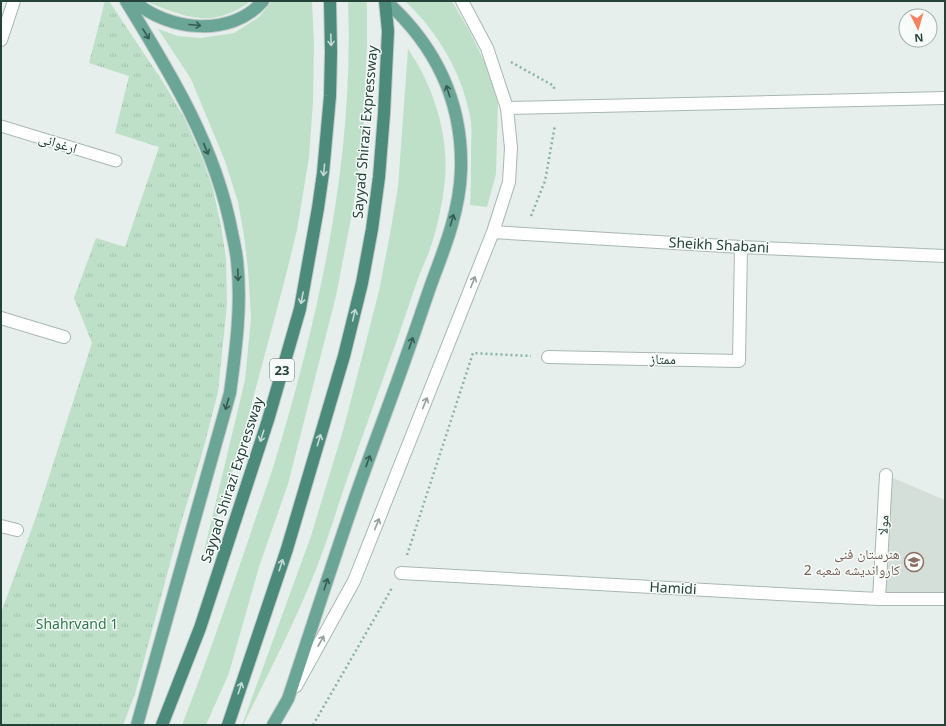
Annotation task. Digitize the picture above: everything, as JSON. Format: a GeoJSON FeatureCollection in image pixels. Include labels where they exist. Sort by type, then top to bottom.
{"type":"FeatureCollection","features":[{"type":"Feature","properties":{"kind":"highway","name":"Sayyad Shirazi Expressway"},"geometry":{"type":"LineString","coordinates":[[162,725],[200,628],[268,420],[300,309],[324,173],[330,96],[330,1]]}},
{"type":"Feature","properties":{"kind":"highway","name":"Sayyad Shirazi Expressway"},"geometry":{"type":"LineString","coordinates":[[228,725],[291,534],[344,356],[362,283],[375,207],[384,114],[388,31],[385,1]]}},
{"type":"Feature","properties":{"kind":"main road"},"geometry":{"type":"LineString","coordinates":[[126,1],[162,58],[183,97],[207,149],[220,183],[229,216],[237,260],[239,304],[236,350],[230,393],[138,725]]}},
{"type":"Feature","properties":{"kind":"main road"},"geometry":{"type":"LineString","coordinates":[[134,1],[144,10],[164,20],[191,25],[214,27],[236,20],[258,7],[263,1]]}},
{"type":"Feature","properties":{"kind":"main road"},"geometry":{"type":"LineString","coordinates":[[273,725],[288,699],[356,492],[442,254],[456,209],[461,171],[459,128],[448,90],[440,68],[427,48],[410,25],[385,1]]}},
{"type":"Feature","properties":{"kind":"street"},"geometry":{"type":"LineString","coordinates":[[1,40],[14,1]]}},
{"type":"Feature","properties":{"kind":"street"},"geometry":{"type":"LineString","coordinates":[[288,699],[354,581],[493,232],[509,182],[511,148],[507,108],[487,48],[462,1]]}},
{"type":"Feature","properties":{"kind":"street"},"geometry":{"type":"LineString","coordinates":[[507,108],[945,98]]}},
{"type":"Feature","properties":{"kind":"street","name":"Sheikh Shabani"},"geometry":{"type":"LineString","coordinates":[[493,232],[741,247],[945,256]]}},
{"type":"Feature","properties":{"kind":"street","name":"ممتاز"},"geometry":{"type":"LineString","coordinates":[[548,357],[739,361],[741,247]]}},
{"type":"Feature","properties":{"kind":"street"},"geometry":{"type":"LineString","coordinates":[[1,318],[64,337]]}},
{"type":"Feature","properties":{"kind":"street","name":"مولا"},"geometry":{"type":"LineString","coordinates":[[879,599],[886,475]]}},
{"type":"Feature","properties":{"kind":"street"},"geometry":{"type":"LineString","coordinates":[[1,526],[17,530]]}},
{"type":"Feature","properties":{"kind":"street","name":"Hamidi"},"geometry":{"type":"LineString","coordinates":[[401,573],[879,599],[945,599]]}},
{"type":"Feature","properties":{"kind":"lane","name":"ارغوانی"},"geometry":{"type":"LineString","coordinates":[[1,126],[116,160]]}},
{"type":"Feature","properties":{"kind":"path"},"geometry":{"type":"LineString","coordinates":[[313,725],[401,573],[473,353],[548,357]]}},
{"type":"Feature","properties":{"kind":"shaded area","name":"هنرستان فنی کارواندیشه شعبه 2"},"geometry":{"type":"Polygon","coordinates":[[[886,475],[945,500],[945,599],[884,599],[886,475]]]}},
{"type":"Feature","properties":{"kind":"green space","name":"Shahrvand 1"},"geometry":{"type":"Polygon","coordinates":[[[105,1],[109,1],[163,82],[185,119],[203,160],[213,189],[226,258],[227,304],[218,392],[135,694],[123,725],[1,725],[1,613],[36,517],[92,343],[74,298],[96,238],[125,247],[159,147],[115,133],[129,76],[89,63],[105,1]]]}},
{"type":"Feature","properties":{"kind":"green space"},"geometry":{"type":"Polygon","coordinates":[[[148,1],[251,1],[225,15],[213,18],[201,18],[190,17],[177,13],[148,1]]]}},
{"type":"Feature","properties":{"kind":"green space"},"geometry":{"type":"Polygon","coordinates":[[[272,1],[312,1],[314,44],[313,102],[309,157],[297,230],[285,279],[238,455],[201,564],[245,380],[251,318],[248,269],[238,202],[225,161],[191,79],[158,29],[178,36],[201,38],[234,33],[259,17],[272,1]]]}},
{"type":"Feature","properties":{"kind":"green space"},"geometry":{"type":"Polygon","coordinates":[[[348,1],[363,1],[367,3],[367,44],[363,134],[353,208],[336,296],[288,484],[259,567],[229,673],[206,725],[182,725],[216,633],[272,471],[295,393],[309,338],[332,227],[340,171],[346,115],[349,58],[348,1]]]}},
{"type":"Feature","properties":{"kind":"green space"},"geometry":{"type":"Polygon","coordinates":[[[405,1],[452,1],[470,32],[487,67],[498,102],[496,174],[487,207],[470,205],[471,122],[463,88],[439,41],[429,27],[405,1]]]}},
{"type":"Feature","properties":{"kind":"green space"},"geometry":{"type":"Polygon","coordinates":[[[408,49],[425,78],[432,94],[442,128],[446,162],[445,179],[434,238],[415,287],[315,572],[286,637],[242,725],[311,536],[344,427],[379,291],[398,187],[408,49]]]}},
{"type":"Feature","properties":{"kind":"place","name":"هنرستان فنی کارواندیشه شعبه 2"},"geometry":{"type":"Point","coordinates":[914,562]}}]}
